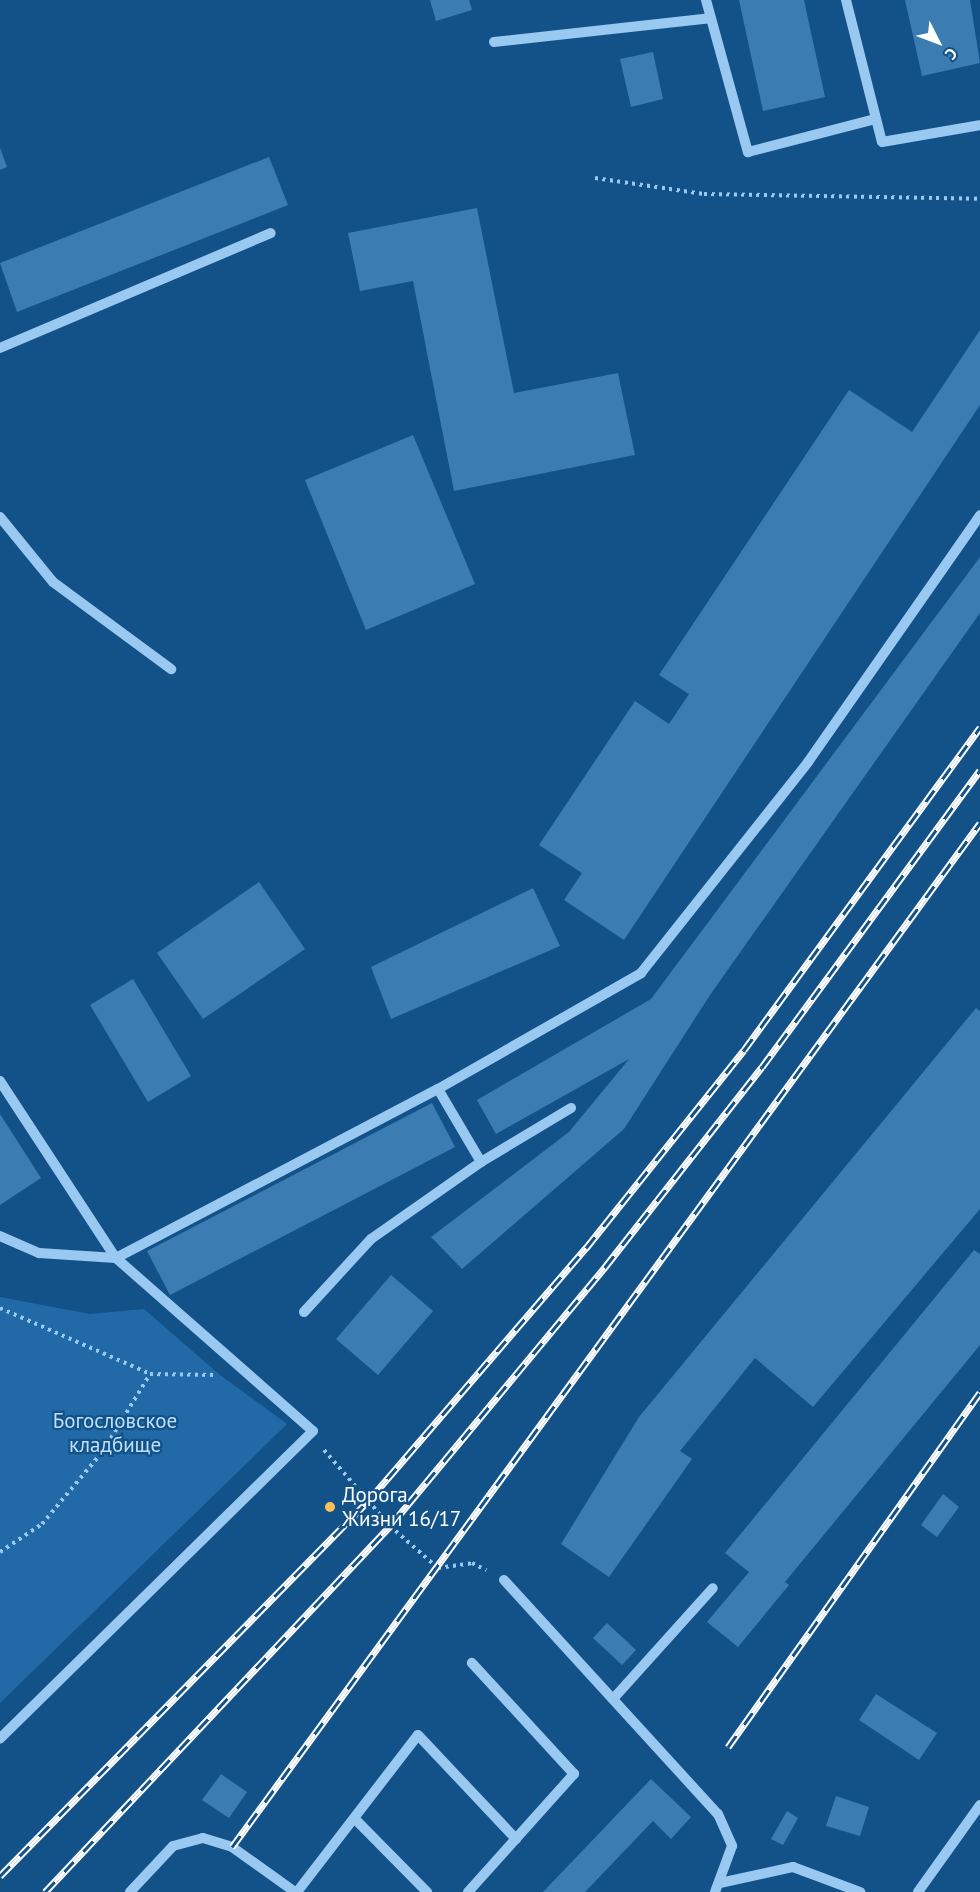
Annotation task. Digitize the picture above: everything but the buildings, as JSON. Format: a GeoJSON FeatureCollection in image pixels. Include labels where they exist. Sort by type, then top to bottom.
{"type":"FeatureCollection","features":[{"type":"Feature","properties":{"kind":"lane"},"geometry":{"type":"LineString","coordinates":[[705,0],[748,152],[876,119]]}},
{"type":"Feature","properties":{"kind":"lane"},"geometry":{"type":"LineString","coordinates":[[846,0],[882,142],[980,125]]}},
{"type":"Feature","properties":{"kind":"lane"},"geometry":{"type":"LineString","coordinates":[[494,42],[710,18]]}},
{"type":"Feature","properties":{"kind":"lane"},"geometry":{"type":"LineString","coordinates":[[0,348],[271,233]]}},
{"type":"Feature","properties":{"kind":"lane"},"geometry":{"type":"LineString","coordinates":[[0,1236],[39,1253],[116,1258],[438,1089],[641,973],[808,762],[980,515]]}},
{"type":"Feature","properties":{"kind":"lane"},"geometry":{"type":"LineString","coordinates":[[0,517],[53,582],[171,669]]}},
{"type":"Feature","properties":{"kind":"lane"},"geometry":{"type":"LineString","coordinates":[[0,1081],[116,1258],[245,1375],[313,1431],[0,1739]]}},
{"type":"Feature","properties":{"kind":"lane"},"geometry":{"type":"LineString","coordinates":[[438,1089],[481,1162]]}},
{"type":"Feature","properties":{"kind":"lane"},"geometry":{"type":"LineString","coordinates":[[304,1312],[371,1239],[481,1162],[570,1108]]}},
{"type":"Feature","properties":{"kind":"lane"},"geometry":{"type":"LineString","coordinates":[[504,1580],[718,1814],[732,1846],[718,1887]]}},
{"type":"Feature","properties":{"kind":"lane"},"geometry":{"type":"LineString","coordinates":[[613,1699],[713,1588]]}},
{"type":"Feature","properties":{"kind":"lane"},"geometry":{"type":"LineString","coordinates":[[468,1892],[574,1774],[472,1663]]}},
{"type":"Feature","properties":{"kind":"lane"},"geometry":{"type":"LineString","coordinates":[[130,1892],[173,1846],[203,1838],[232,1847],[296,1892],[357,1821],[418,1735],[516,1839]]}},
{"type":"Feature","properties":{"kind":"lane"},"geometry":{"type":"LineString","coordinates":[[918,1892],[980,1805]]}},
{"type":"Feature","properties":{"kind":"lane"},"geometry":{"type":"LineString","coordinates":[[357,1821],[427,1892]]}},
{"type":"Feature","properties":{"kind":"lane"},"geometry":{"type":"LineString","coordinates":[[718,1887],[793,1867],[860,1892]]}},
{"type":"Feature","properties":{"kind":"path"},"geometry":{"type":"LineString","coordinates":[[595,178],[704,194],[980,199]]}},
{"type":"Feature","properties":{"kind":"path"},"geometry":{"type":"LineString","coordinates":[[0,1308],[150,1374],[245,1375]]}},
{"type":"Feature","properties":{"kind":"path"},"geometry":{"type":"LineString","coordinates":[[0,1552],[42,1524],[104,1451],[150,1374]]}},
{"type":"Feature","properties":{"kind":"path"},"geometry":{"type":"LineString","coordinates":[[313,1431],[331,1462],[390,1526],[438,1568],[472,1563],[504,1580]]}},
{"type":"Feature","properties":{"kind":"green space","name":"Богословское кладбище"},"geometry":{"type":"Polygon","coordinates":[[[0,1297],[90,1314],[144,1309],[220,1375],[287,1424],[0,1703],[0,1297]]]}},
{"type":"Feature","properties":{"kind":"railway"},"geometry":{"type":"LineString","coordinates":[[0,1876],[369,1500],[586,1248],[744,1050],[980,727]]}},
{"type":"Feature","properties":{"kind":"railway"},"geometry":{"type":"LineString","coordinates":[[45,1892],[390,1526],[605,1267],[762,1067],[980,770]]}},
{"type":"Feature","properties":{"kind":"railway"},"geometry":{"type":"LineString","coordinates":[[232,1847],[980,823]]}},
{"type":"Feature","properties":{"kind":"railway"},"geometry":{"type":"LineString","coordinates":[[728,1747],[980,1392]]}},
{"type":"Feature","properties":{"kind":"place","name":"Дорога Жизни 16/17"},"geometry":{"type":"Point","coordinates":[330,1507]}}]}
